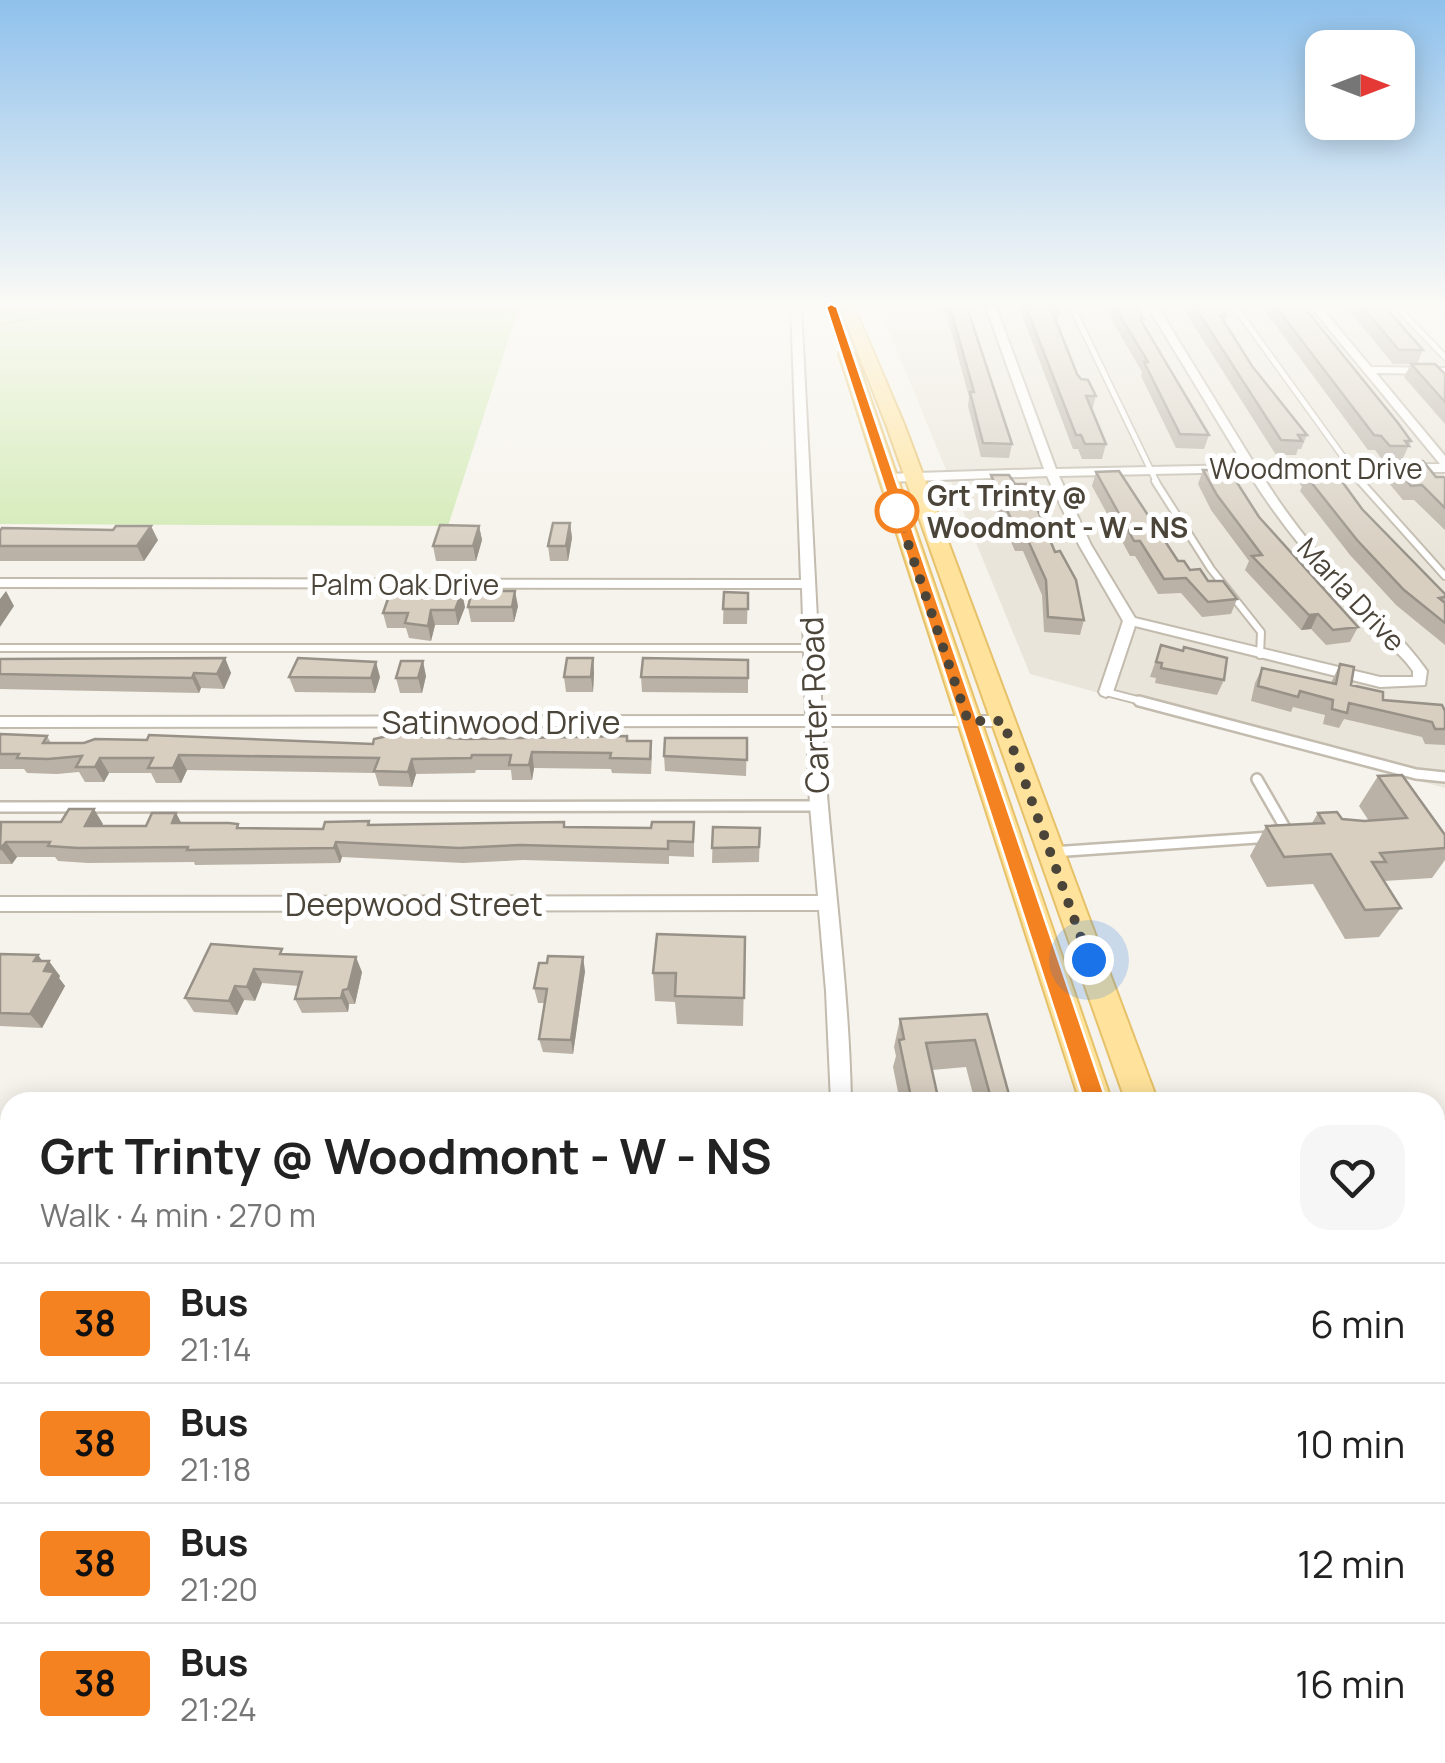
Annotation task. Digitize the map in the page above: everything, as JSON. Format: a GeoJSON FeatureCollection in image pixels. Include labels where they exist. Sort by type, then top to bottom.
{"type":"FeatureCollection","features":[{"type":"Feature","properties":{"kind":"main road"},"geometry":{"type":"LineString","coordinates":[[858,389],[1093,1092]]}},
{"type":"Feature","properties":{"kind":"main road"},"geometry":{"type":"LineString","coordinates":[[879,389],[1138,1092]]}},
{"type":"Feature","properties":{"kind":"street","name":"Carter Road"},"geometry":{"type":"LineString","coordinates":[[800,389],[818,806],[840,1092]]}},
{"type":"Feature","properties":{"kind":"street"},"geometry":{"type":"LineString","coordinates":[[1019,389],[1048,472],[1081,542],[1130,621],[1106,692]]}},
{"type":"Feature","properties":{"kind":"street","name":"Marla Drive"},"geometry":{"type":"LineString","coordinates":[[1130,621],[1380,682],[1420,682],[1420,671],[1411,659],[1306,547],[1248,468],[1202,389]]}},
{"type":"Feature","properties":{"kind":"street"},"geometry":{"type":"LineString","coordinates":[[1384,389],[1445,465]]}},
{"type":"Feature","properties":{"kind":"street","name":"Woodmont Drive"},"geometry":{"type":"LineString","coordinates":[[886,478],[1445,465]]}},
{"type":"Feature","properties":{"kind":"street","name":"Palm Oak Drive"},"geometry":{"type":"LineString","coordinates":[[0,584],[810,584]]}},
{"type":"Feature","properties":{"kind":"street","name":"Satinwood Drive"},"geometry":{"type":"LineString","coordinates":[[0,722],[1003,721]]}},
{"type":"Feature","properties":{"kind":"street","name":"Deepwood Street"},"geometry":{"type":"LineString","coordinates":[[0,904],[827,904]]}},
{"type":"Feature","properties":{"kind":"lane"},"geometry":{"type":"LineString","coordinates":[[1110,389],[1148,470],[1210,569],[1262,632],[1260,655]]}},
{"type":"Feature","properties":{"kind":"lane"},"geometry":{"type":"LineString","coordinates":[[1293,389],[1348,468],[1445,576]]}},
{"type":"Feature","properties":{"kind":"lane"},"geometry":{"type":"LineString","coordinates":[[0,648],[812,648]]}},
{"type":"Feature","properties":{"kind":"lane"},"geometry":{"type":"LineString","coordinates":[[1106,692],[1416,774],[1445,777]]}},
{"type":"Feature","properties":{"kind":"lane"},"geometry":{"type":"LineString","coordinates":[[1049,852],[1289,836],[1257,779]]}},
{"type":"Feature","properties":{"kind":"lane"},"geometry":{"type":"LineString","coordinates":[[0,806],[818,806]]}},
{"type":"Feature","properties":{"kind":"shaded area"},"geometry":{"type":"Polygon","coordinates":[[[913,389],[1445,389],[1445,788],[1030,674],[913,389]]]}},
{"type":"Feature","properties":{"kind":"green space"},"geometry":{"type":"Polygon","coordinates":[[[0,389],[492,389],[448,526],[0,524],[0,389]]]}},
{"type":"Feature","properties":{"kind":"building"},"geometry":{"type":"Polygon","coordinates":[[[994,389],[1012,444],[983,443],[970,392],[994,389]]]}},
{"type":"Feature","properties":{"kind":"building"},"geometry":{"type":"Polygon","coordinates":[[[1058,389],[1093,389],[1096,396],[1086,396],[1106,444],[1085,444],[1081,435],[1076,435],[1058,389]]]}},
{"type":"Feature","properties":{"kind":"building"},"geometry":{"type":"Polygon","coordinates":[[[1158,389],[1182,389],[1209,435],[1180,434],[1158,389]]]}},
{"type":"Feature","properties":{"kind":"building"},"geometry":{"type":"Polygon","coordinates":[[[1248,389],[1271,389],[1307,435],[1298,435],[1302,441],[1281,440],[1248,389]]]}},
{"type":"Feature","properties":{"kind":"building"},"geometry":{"type":"Polygon","coordinates":[[[1339,389],[1371,389],[1411,441],[1405,441],[1409,446],[1390,446],[1381,436],[1374,435],[1339,389]]]}},
{"type":"Feature","properties":{"kind":"building"},"geometry":{"type":"Polygon","coordinates":[[[1434,389],[1445,389],[1445,402],[1434,389]]]}},
{"type":"Feature","properties":{"kind":"building"},"geometry":{"type":"Polygon","coordinates":[[[1402,461],[1423,461],[1436,477],[1445,478],[1445,508],[1422,485],[1411,486],[1396,468],[1408,468],[1402,461]]]}},
{"type":"Feature","properties":{"kind":"building"},"geometry":{"type":"Polygon","coordinates":[[[1306,469],[1333,469],[1362,509],[1445,594],[1439,598],[1445,603],[1445,623],[1404,590],[1357,540],[1307,477],[1311,477],[1306,469]]]}},
{"type":"Feature","properties":{"kind":"building"},"geometry":{"type":"Polygon","coordinates":[[[1203,470],[1229,470],[1259,517],[1358,627],[1333,630],[1318,614],[1309,615],[1252,556],[1262,555],[1203,470]]]}},
{"type":"Feature","properties":{"kind":"building"},"geometry":{"type":"Polygon","coordinates":[[[1119,471],[1178,561],[1184,561],[1190,570],[1200,569],[1208,581],[1223,581],[1237,599],[1208,602],[1186,578],[1164,579],[1140,541],[1134,541],[1096,472],[1119,471]]]}},
{"type":"Feature","properties":{"kind":"building"},"geometry":{"type":"Polygon","coordinates":[[[991,475],[1009,475],[1015,484],[1027,484],[1055,552],[1060,551],[1076,580],[1084,620],[1048,617],[1046,580],[1026,536],[1019,536],[991,475]]]}},
{"type":"Feature","properties":{"kind":"building"},"geometry":{"type":"Polygon","coordinates":[[[553,523],[570,523],[566,546],[548,546],[553,523]]]}},
{"type":"Feature","properties":{"kind":"building"},"geometry":{"type":"Polygon","coordinates":[[[440,525],[479,526],[473,546],[433,546],[440,525]]]}},
{"type":"Feature","properties":{"kind":"building"},"geometry":{"type":"Polygon","coordinates":[[[116,526],[151,526],[137,546],[0,546],[2,528],[113,530],[116,526]]]}},
{"type":"Feature","properties":{"kind":"building"},"geometry":{"type":"Polygon","coordinates":[[[472,591],[515,591],[512,607],[468,607],[472,591]]]}},
{"type":"Feature","properties":{"kind":"building"},"geometry":{"type":"Polygon","coordinates":[[[462,592],[455,610],[431,610],[428,626],[405,623],[408,613],[383,613],[389,596],[462,592]]]}},
{"type":"Feature","properties":{"kind":"building"},"geometry":{"type":"Polygon","coordinates":[[[724,592],[748,593],[748,609],[723,609],[724,592]]]}},
{"type":"Feature","properties":{"kind":"building"},"geometry":{"type":"Polygon","coordinates":[[[1161,645],[1227,658],[1224,680],[1161,668],[1162,663],[1156,662],[1161,645]]]}},
{"type":"Feature","properties":{"kind":"building"},"geometry":{"type":"Polygon","coordinates":[[[225,658],[217,674],[194,673],[192,678],[0,674],[0,659],[225,658]]]}},
{"type":"Feature","properties":{"kind":"building"},"geometry":{"type":"Polygon","coordinates":[[[298,658],[376,662],[371,678],[289,677],[298,658]]]}},
{"type":"Feature","properties":{"kind":"building"},"geometry":{"type":"Polygon","coordinates":[[[567,658],[593,658],[591,677],[564,677],[567,658]]]}},
{"type":"Feature","properties":{"kind":"building"},"geometry":{"type":"Polygon","coordinates":[[[643,658],[748,660],[748,678],[641,677],[643,658]]]}},
{"type":"Feature","properties":{"kind":"building"},"geometry":{"type":"Polygon","coordinates":[[[401,661],[423,661],[418,678],[396,678],[401,661]]]}},
{"type":"Feature","properties":{"kind":"building"},"geometry":{"type":"Polygon","coordinates":[[[1340,664],[1354,667],[1351,685],[1383,692],[1383,700],[1442,705],[1445,729],[1435,729],[1432,722],[1349,703],[1347,713],[1332,709],[1333,700],[1300,691],[1298,697],[1258,686],[1262,668],[1336,684],[1340,664]]]}},
{"type":"Feature","properties":{"kind":"building"},"geometry":{"type":"Polygon","coordinates":[[[0,734],[47,736],[43,743],[147,740],[149,735],[373,744],[374,739],[392,735],[467,739],[627,736],[627,741],[651,741],[650,759],[610,758],[611,753],[532,752],[529,765],[509,765],[511,755],[472,755],[412,759],[408,772],[374,771],[379,758],[179,755],[173,768],[148,768],[153,758],[100,758],[95,767],[76,767],[82,756],[48,759],[0,754],[0,734]]]}},
{"type":"Feature","properties":{"kind":"building"},"geometry":{"type":"Polygon","coordinates":[[[665,738],[747,738],[747,760],[664,756],[665,738]]]}},
{"type":"Feature","properties":{"kind":"building"},"geometry":{"type":"Polygon","coordinates":[[[1402,775],[1445,835],[1445,848],[1380,853],[1386,862],[1372,862],[1401,908],[1365,910],[1331,854],[1284,857],[1266,826],[1324,823],[1318,813],[1337,812],[1342,819],[1364,821],[1407,818],[1378,776],[1402,775]]]}},
{"type":"Feature","properties":{"kind":"building"},"geometry":{"type":"Polygon","coordinates":[[[69,809],[94,809],[85,826],[146,826],[152,813],[176,813],[172,823],[229,823],[238,824],[237,828],[323,829],[325,822],[369,821],[368,825],[564,822],[564,827],[651,828],[652,822],[694,822],[693,842],[668,841],[668,849],[520,845],[459,848],[336,842],[334,848],[187,850],[188,847],[78,848],[48,846],[50,842],[6,842],[0,849],[1,822],[61,822],[69,809]]]}},
{"type":"Feature","properties":{"kind":"building"},"geometry":{"type":"Polygon","coordinates":[[[713,827],[760,828],[759,847],[712,848],[713,827]]]}},
{"type":"Feature","properties":{"kind":"building"},"geometry":{"type":"Polygon","coordinates":[[[657,934],[745,937],[744,998],[675,996],[676,973],[653,973],[657,934]]]}},
{"type":"Feature","properties":{"kind":"building"},"geometry":{"type":"Polygon","coordinates":[[[211,944],[282,949],[280,954],[356,957],[348,989],[343,990],[341,998],[295,999],[302,972],[254,969],[247,987],[235,986],[229,1001],[185,998],[211,944]]]}},
{"type":"Feature","properties":{"kind":"building"},"geometry":{"type":"Polygon","coordinates":[[[0,954],[38,955],[34,961],[49,961],[44,971],[54,972],[30,1014],[0,1013],[0,954]]]}},
{"type":"Feature","properties":{"kind":"building"},"geometry":{"type":"Polygon","coordinates":[[[548,956],[583,957],[571,1040],[539,1039],[547,989],[534,988],[539,963],[547,963],[548,956]]]}},
{"type":"Feature","properties":{"kind":"building"},"geometry":{"type":"Polygon","coordinates":[[[987,1014],[1008,1092],[989,1092],[975,1040],[926,1043],[937,1092],[910,1092],[899,1040],[904,1039],[900,1019],[987,1014]]]}},
{"type":"Feature","properties":{"kind":"bus line","name":"38"},"geometry":{"type":"LineString","coordinates":[[858,389],[1093,1092]]}},
{"type":"Feature","properties":{"kind":"place","name":"Grt Trinty @ Woodmont - W - NS"},"geometry":{"type":"Point","coordinates":[897,511]}},
{"type":"Feature","properties":{"kind":"route"},"geometry":{"type":"LineString","coordinates":[[897,511],[968,721],[1003,721],[1089,960]]}}]}
